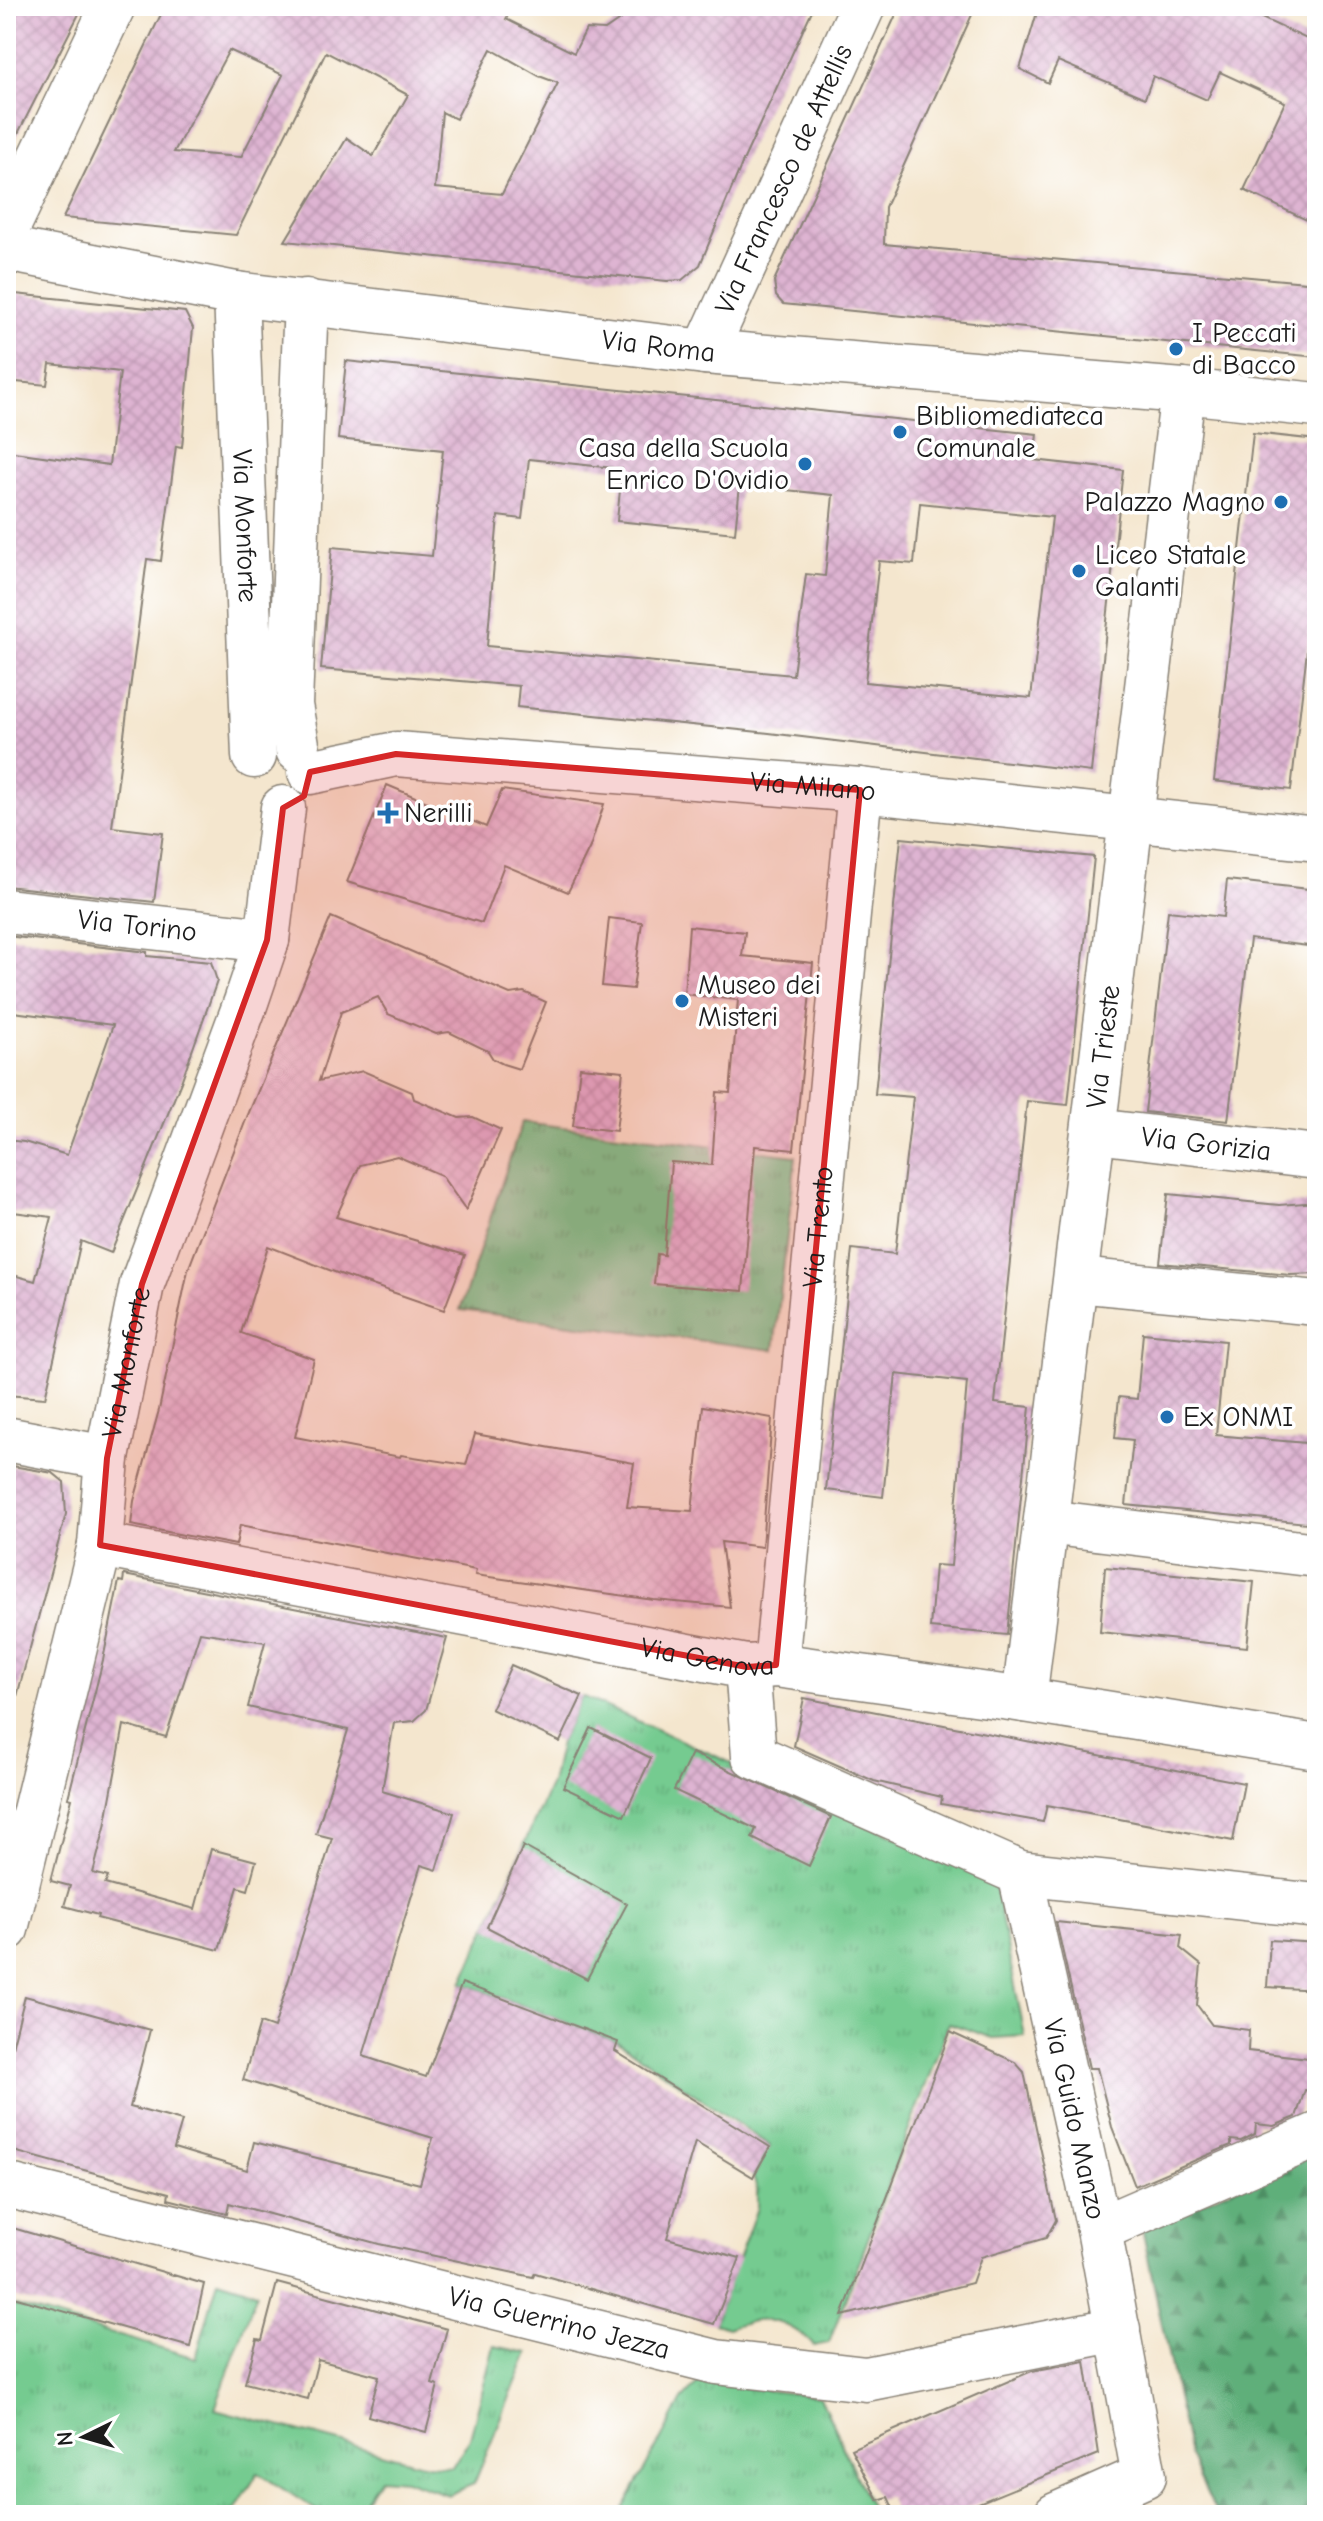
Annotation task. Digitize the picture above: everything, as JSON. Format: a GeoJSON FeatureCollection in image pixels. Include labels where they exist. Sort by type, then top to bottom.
{"type":"FeatureCollection","features":[{"type":"Feature","properties":{"kind":"street"},"geometry":{"type":"LineString","coordinates":[[6,231],[113,6]]}},
{"type":"Feature","properties":{"kind":"street","name":"Via Francesco de Attellis"},"geometry":{"type":"LineString","coordinates":[[705,352],[863,6]]}},
{"type":"Feature","properties":{"kind":"street","name":"Via Roma"},"geometry":{"type":"LineString","coordinates":[[6,249],[236,294],[705,352],[1317,405]]}},
{"type":"Feature","properties":{"kind":"street","name":"Via Monforte"},"geometry":{"type":"LineString","coordinates":[[236,294],[254,756]]}},
{"type":"Feature","properties":{"kind":"street","name":"Via Monforte"},"geometry":{"type":"LineString","coordinates":[[304,761],[290,705],[306,301]]}},
{"type":"Feature","properties":{"kind":"street","name":"Via Trieste"},"geometry":{"type":"LineString","coordinates":[[1024,1700],[1183,391]]}},
{"type":"Feature","properties":{"kind":"street"},"geometry":{"type":"LineString","coordinates":[[275,744],[287,745],[304,761],[310,784],[295,804],[283,808],[270,807],[251,792],[248,768],[263,748],[275,744]]}},
{"type":"Feature","properties":{"kind":"street","name":"Via Milano"},"geometry":{"type":"LineString","coordinates":[[304,761],[396,754],[860,790],[1317,839]]}},
{"type":"Feature","properties":{"kind":"street","name":"Via Trento"},"geometry":{"type":"LineString","coordinates":[[762,1666],[860,790]]}},
{"type":"Feature","properties":{"kind":"street","name":"Via Monforte"},"geometry":{"type":"LineString","coordinates":[[6,1929],[100,1545],[107,1458],[142,1284],[267,940],[283,808]]}},
{"type":"Feature","properties":{"kind":"street","name":"Via Torino"},"geometry":{"type":"LineString","coordinates":[[6,911],[267,940]]}},
{"type":"Feature","properties":{"kind":"street","name":"Via Gorizia"},"geometry":{"type":"LineString","coordinates":[[1095,1131],[1317,1157]]}},
{"type":"Feature","properties":{"kind":"street"},"geometry":{"type":"LineString","coordinates":[[1077,1280],[1317,1303]]}},
{"type":"Feature","properties":{"kind":"street"},"geometry":{"type":"LineString","coordinates":[[6,1439],[107,1458]]}},
{"type":"Feature","properties":{"kind":"street"},"geometry":{"type":"LineString","coordinates":[[1046,1522],[1317,1555]]}},
{"type":"Feature","properties":{"kind":"street","name":"Via Genova"},"geometry":{"type":"LineString","coordinates":[[100,1545],[762,1666],[1024,1700],[1317,1747]]}},
{"type":"Feature","properties":{"kind":"street"},"geometry":{"type":"LineString","coordinates":[[762,1666],[754,1756],[1020,1873],[1317,1906]]}},
{"type":"Feature","properties":{"kind":"street","name":"Via Guido Manzo"},"geometry":{"type":"LineString","coordinates":[[1020,1873],[1099,2229],[1317,2135]]}},
{"type":"Feature","properties":{"kind":"street","name":"Via Guerrino Jezza"},"geometry":{"type":"LineString","coordinates":[[6,2185],[716,2362],[866,2379],[1118,2329]]}},
{"type":"Feature","properties":{"kind":"street"},"geometry":{"type":"LineString","coordinates":[[1056,2515],[1144,2476],[1099,2229]]}},
{"type":"Feature","properties":{"kind":"highlighted area"},"geometry":{"type":"Polygon","coordinates":[[[396,754],[860,790],[776,1665],[747,1667],[100,1545],[107,1458],[142,1284],[267,940],[283,808],[304,796],[310,772],[396,754]]]}},
{"type":"Feature","properties":{"kind":"green space"},"geometry":{"type":"Polygon","coordinates":[[[522,1122],[796,1156],[774,1350],[460,1310],[522,1122]]]}},
{"type":"Feature","properties":{"kind":"green space"},"geometry":{"type":"Polygon","coordinates":[[[582,1696],[994,1881],[1025,2036],[993,2038],[949,2023],[829,2343],[814,2346],[795,2330],[763,2320],[728,2328],[714,2324],[757,2208],[757,2189],[753,2177],[770,2146],[618,2042],[462,1983],[551,1784],[560,1742],[582,1696]]]}},
{"type":"Feature","properties":{"kind":"green space"},"geometry":{"type":"Polygon","coordinates":[[[1317,2152],[1317,2515],[1217,2515],[1189,2455],[1142,2228],[1317,2152]]]}},
{"type":"Feature","properties":{"kind":"green space"},"geometry":{"type":"Polygon","coordinates":[[[218,2280],[257,2292],[215,2409],[426,2465],[452,2467],[470,2438],[494,2346],[528,2353],[474,2484],[447,2495],[405,2480],[380,2478],[355,2515],[324,2515],[258,2473],[232,2515],[6,2515],[6,2303],[196,2358],[218,2280]]]}},
{"type":"Feature","properties":{"kind":"green space"},"geometry":{"type":"Polygon","coordinates":[[[699,2382],[820,2397],[874,2515],[620,2515],[682,2400],[699,2382]]]}},
{"type":"Feature","properties":{"kind":"building"},"geometry":{"type":"Polygon","coordinates":[[[6,6],[83,6],[6,157],[6,6]]]}},
{"type":"Feature","properties":{"kind":"building"},"geometry":{"type":"Polygon","coordinates":[[[165,6],[513,6],[506,19],[574,53],[586,29],[605,30],[628,14],[631,6],[814,6],[743,161],[700,265],[682,280],[667,281],[285,241],[347,138],[373,156],[408,95],[326,52],[236,235],[63,218],[165,6]],[[491,49],[456,119],[442,112],[435,188],[502,194],[558,83],[491,49]],[[229,50],[174,152],[241,157],[283,75],[229,50]]]}},
{"type":"Feature","properties":{"kind":"building"},"geometry":{"type":"Polygon","coordinates":[[[900,6],[976,6],[885,207],[884,244],[1317,283],[1317,357],[783,304],[776,296],[774,281],[900,6]]]}},
{"type":"Feature","properties":{"kind":"building"},"geometry":{"type":"Polygon","coordinates":[[[1039,6],[1236,6],[1313,42],[1317,34],[1317,225],[1244,190],[1285,102],[1220,72],[1207,100],[1153,76],[1145,98],[1058,61],[1048,83],[1020,69],[1039,6]]]}},
{"type":"Feature","properties":{"kind":"building"},"geometry":{"type":"Polygon","coordinates":[[[6,293],[185,312],[193,328],[182,447],[176,446],[161,561],[147,559],[112,827],[163,833],[154,902],[6,886],[6,451],[109,465],[120,372],[50,364],[47,385],[6,381],[6,293]]]}},
{"type":"Feature","properties":{"kind":"building"},"geometry":{"type":"Polygon","coordinates":[[[346,361],[1037,434],[1034,460],[1123,470],[1091,772],[769,733],[517,707],[519,686],[321,669],[332,547],[432,556],[443,450],[338,439],[346,361]],[[529,459],[522,519],[498,516],[487,646],[793,675],[806,574],[825,576],[833,495],[740,485],[735,533],[617,521],[622,469],[529,459]],[[920,503],[914,564],[879,561],[865,682],[1031,698],[1052,517],[920,503]]]}},
{"type":"Feature","properties":{"kind":"building"},"geometry":{"type":"Polygon","coordinates":[[[1253,433],[1317,440],[1317,563],[1291,790],[1214,781],[1253,433]]]}},
{"type":"Feature","properties":{"kind":"building"},"geometry":{"type":"Polygon","coordinates":[[[387,785],[486,827],[502,790],[604,804],[590,847],[568,892],[504,865],[482,923],[347,882],[387,785]]]}},
{"type":"Feature","properties":{"kind":"building"},"geometry":{"type":"Polygon","coordinates":[[[901,838],[1094,857],[1068,1105],[1027,1101],[995,1403],[1030,1407],[1007,1635],[930,1628],[935,1565],[951,1566],[967,1382],[896,1374],[883,1497],[826,1490],[852,1249],[895,1254],[913,1097],[875,1094],[901,838]]]}},
{"type":"Feature","properties":{"kind":"building"},"geometry":{"type":"Polygon","coordinates":[[[1227,880],[1317,890],[1317,947],[1250,939],[1228,1121],[1145,1112],[1168,911],[1223,917],[1227,880]]]}},
{"type":"Feature","properties":{"kind":"building"},"geometry":{"type":"Polygon","coordinates":[[[331,917],[510,994],[524,992],[546,1002],[519,1069],[493,1059],[488,1051],[449,1032],[436,1034],[388,1014],[378,997],[341,1012],[319,1081],[363,1071],[412,1092],[414,1099],[459,1118],[473,1117],[501,1130],[466,1210],[441,1175],[397,1156],[360,1165],[336,1217],[465,1255],[444,1310],[268,1246],[241,1333],[314,1359],[295,1437],[400,1457],[466,1465],[475,1434],[634,1463],[627,1507],[692,1511],[703,1406],[772,1418],[762,1547],[721,1542],[730,1607],[654,1600],[475,1575],[476,1570],[240,1525],[236,1545],[131,1525],[188,1270],[247,1117],[331,917]]]}},
{"type":"Feature","properties":{"kind":"building"},"geometry":{"type":"Polygon","coordinates":[[[609,918],[642,922],[633,989],[602,986],[609,918]]]}},
{"type":"Feature","properties":{"kind":"building"},"geometry":{"type":"Polygon","coordinates":[[[689,926],[745,932],[742,956],[813,963],[794,1150],[755,1146],[743,1291],[654,1284],[657,1254],[664,1255],[671,1162],[712,1165],[717,1092],[730,1093],[738,1000],[684,994],[689,926]]]}},
{"type":"Feature","properties":{"kind":"building"},"geometry":{"type":"Polygon","coordinates":[[[6,936],[211,962],[217,981],[181,1082],[111,1253],[81,1241],[45,1398],[6,1395],[6,1273],[35,1281],[52,1217],[6,1211],[6,1140],[67,1155],[113,1025],[6,1011],[6,936]]]}},
{"type":"Feature","properties":{"kind":"building"},"geometry":{"type":"Polygon","coordinates":[[[580,1067],[623,1071],[616,1131],[573,1126],[580,1067]]]}},
{"type":"Feature","properties":{"kind":"building"},"geometry":{"type":"Polygon","coordinates":[[[1168,1194],[1279,1205],[1317,1202],[1317,1274],[1290,1275],[1160,1263],[1168,1194]]]}},
{"type":"Feature","properties":{"kind":"building","name":"Ex ONMI"},"geometry":{"type":"Polygon","coordinates":[[[1143,1333],[1225,1341],[1216,1435],[1317,1444],[1317,1524],[1126,1505],[1133,1440],[1115,1438],[1119,1397],[1137,1399],[1143,1333]]]}},
{"type":"Feature","properties":{"kind":"building"},"geometry":{"type":"Polygon","coordinates":[[[12,1466],[53,1473],[64,1482],[66,1514],[16,1700],[6,1699],[6,1488],[12,1466]]]}},
{"type":"Feature","properties":{"kind":"building"},"geometry":{"type":"Polygon","coordinates":[[[1105,1567],[1254,1582],[1247,1647],[1100,1632],[1105,1567]]]}},
{"type":"Feature","properties":{"kind":"building"},"geometry":{"type":"Polygon","coordinates":[[[124,1575],[447,1638],[426,1710],[414,1721],[394,1723],[382,1791],[454,1813],[437,1870],[421,1865],[363,2056],[426,2077],[462,1983],[618,2042],[615,2051],[770,2147],[753,2177],[695,2142],[667,2238],[740,2258],[714,2324],[535,2273],[533,2277],[379,2244],[229,2203],[227,2214],[168,2199],[169,2193],[6,2149],[6,2071],[25,1996],[150,2030],[130,2107],[182,2121],[174,2148],[247,2170],[254,2142],[420,2184],[433,2138],[243,2080],[260,2023],[274,2028],[332,1838],[316,1834],[348,1730],[248,1707],[265,1642],[200,1632],[166,1737],[124,1725],[93,1873],[108,1877],[105,1884],[195,1909],[211,1849],[256,1861],[248,1890],[238,1887],[219,1950],[97,1918],[98,1915],[64,1906],[70,1886],[51,1881],[119,1581],[123,1582],[124,1575]]]}},
{"type":"Feature","properties":{"kind":"building"},"geometry":{"type":"Polygon","coordinates":[[[511,1665],[582,1696],[560,1742],[491,1709],[511,1665]]]}},
{"type":"Feature","properties":{"kind":"building"},"geometry":{"type":"Polygon","coordinates":[[[804,1698],[1244,1783],[1233,1841],[1047,1805],[1043,1822],[941,1804],[942,1797],[874,1781],[794,1746],[804,1698]]]}},
{"type":"Feature","properties":{"kind":"building"},"geometry":{"type":"Polygon","coordinates":[[[591,1728],[651,1758],[624,1816],[563,1787],[591,1728]]]}},
{"type":"Feature","properties":{"kind":"building"},"geometry":{"type":"Polygon","coordinates":[[[692,1753],[831,1817],[809,1866],[752,1838],[756,1829],[674,1790],[692,1753]]]}},
{"type":"Feature","properties":{"kind":"building"},"geometry":{"type":"Polygon","coordinates":[[[523,1846],[627,1904],[587,1979],[487,1927],[523,1846]]]}},
{"type":"Feature","properties":{"kind":"building"},"geometry":{"type":"Polygon","coordinates":[[[1056,1922],[1182,1935],[1180,1948],[1201,1965],[1197,2005],[1212,2025],[1249,2030],[1248,2051],[1317,2059],[1317,2091],[1305,2090],[1296,2117],[1274,2126],[1256,2124],[1255,2134],[1241,2141],[1231,2140],[1231,2145],[1135,2186],[1112,2127],[1097,2068],[1089,2068],[1056,1922]]]}},
{"type":"Feature","properties":{"kind":"building"},"geometry":{"type":"Polygon","coordinates":[[[1270,1940],[1317,1943],[1317,1990],[1267,1987],[1270,1940]]]}},
{"type":"Feature","properties":{"kind":"building"},"geometry":{"type":"Polygon","coordinates":[[[950,2032],[1015,2062],[1024,2072],[1056,2220],[1046,2238],[981,2257],[972,2283],[842,2316],[950,2032]]]}},
{"type":"Feature","properties":{"kind":"building"},"geometry":{"type":"Polygon","coordinates":[[[6,2226],[204,2284],[190,2347],[6,2295],[6,2226]]]}},
{"type":"Feature","properties":{"kind":"building"},"geometry":{"type":"Polygon","coordinates":[[[277,2283],[447,2329],[432,2384],[438,2386],[426,2432],[368,2416],[379,2376],[318,2360],[308,2399],[245,2383],[257,2339],[262,2340],[277,2283]]]}},
{"type":"Feature","properties":{"kind":"building"},"geometry":{"type":"Polygon","coordinates":[[[1085,2361],[1099,2454],[949,2515],[896,2515],[888,2497],[878,2500],[851,2449],[1032,2371],[1085,2361]]]}},
{"type":"Feature","properties":{"kind":"place","name":"I Peccati di Bacco"},"geometry":{"type":"Point","coordinates":[1176,349]}},
{"type":"Feature","properties":{"kind":"place","name":"Bibliomediateca Comunale"},"geometry":{"type":"Point","coordinates":[900,432]}},
{"type":"Feature","properties":{"kind":"place","name":"Casa della Scuola Enrico D'Ovidio"},"geometry":{"type":"Point","coordinates":[805,464]}},
{"type":"Feature","properties":{"kind":"place","name":"Palazzo Magno"},"geometry":{"type":"Point","coordinates":[1281,502]}},
{"type":"Feature","properties":{"kind":"place","name":"Liceo Statale Galanti"},"geometry":{"type":"Point","coordinates":[1079,571]}},
{"type":"Feature","properties":{"kind":"place","name":"Nerilli"},"geometry":{"type":"Point","coordinates":[388,813]}},
{"type":"Feature","properties":{"kind":"place","name":"Museo dei Misteri"},"geometry":{"type":"Point","coordinates":[682,1001]}},
{"type":"Feature","properties":{"kind":"place","name":"Ex ONMI"},"geometry":{"type":"Point","coordinates":[1167,1417]}}]}
